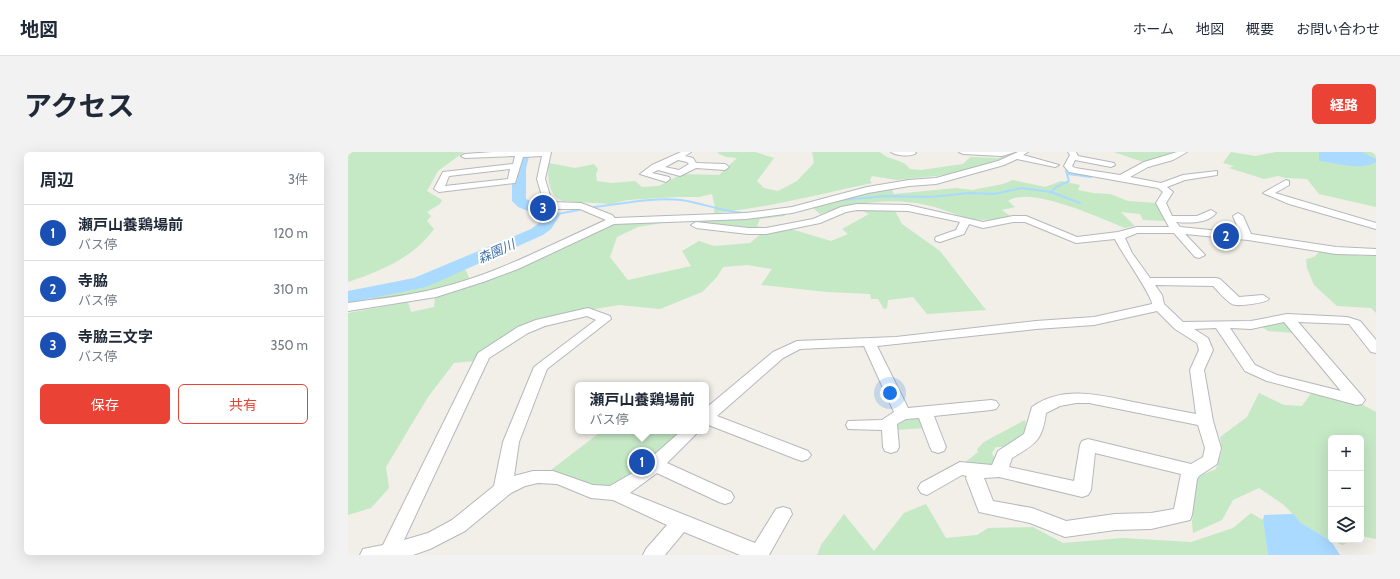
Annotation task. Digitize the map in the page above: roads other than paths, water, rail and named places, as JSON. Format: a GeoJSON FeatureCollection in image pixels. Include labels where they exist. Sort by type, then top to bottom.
{"type":"FeatureCollection","features":[{"type":"Feature","properties":{"kind":"street"},"geometry":{"type":"LineString","coordinates":[[666,179],[644,174],[655,167],[687,152]]}},
{"type":"Feature","properties":{"kind":"street"},"geometry":{"type":"LineString","coordinates":[[895,152],[912,153]]}},
{"type":"Feature","properties":{"kind":"street"},"geometry":{"type":"LineString","coordinates":[[963,152],[1002,154],[1017,153],[1055,165]]}},
{"type":"Feature","properties":{"kind":"street"},"geometry":{"type":"LineString","coordinates":[[1122,178],[1140,169],[1144,165],[1156,163],[1183,152]]}},
{"type":"Feature","properties":{"kind":"street"},"geometry":{"type":"LineString","coordinates":[[465,156],[547,153],[541,179],[548,204],[554,206],[580,206],[609,217],[612,221]]}},
{"type":"Feature","properties":{"kind":"street"},"geometry":{"type":"LineString","coordinates":[[348,307],[436,292],[479,280],[514,267],[547,250],[612,221],[746,216],[792,210],[867,190],[909,183],[936,181],[979,169],[1017,153]]}},
{"type":"Feature","properties":{"kind":"street"},"geometry":{"type":"LineString","coordinates":[[1111,165],[1072,154],[1068,166],[1072,170],[1095,176],[1122,178],[1161,186],[1183,178],[1214,173]]}},
{"type":"Feature","properties":{"kind":"street"},"geometry":{"type":"LineString","coordinates":[[515,166],[446,174],[439,189],[512,180],[512,171],[515,166],[519,155]]}},
{"type":"Feature","properties":{"kind":"street"},"geometry":{"type":"LineString","coordinates":[[676,157],[690,160],[694,165]]}},
{"type":"Feature","properties":{"kind":"street"},"geometry":{"type":"LineString","coordinates":[[655,167],[680,173],[694,165],[725,167]]}},
{"type":"Feature","properties":{"kind":"street"},"geometry":{"type":"LineString","coordinates":[[1174,182],[1192,184]]}},
{"type":"Feature","properties":{"kind":"street"},"geometry":{"type":"LineString","coordinates":[[1286,182],[1268,193],[1283,200],[1376,226]]}},
{"type":"Feature","properties":{"kind":"street"},"geometry":{"type":"LineString","coordinates":[[1161,186],[1168,192],[1161,203],[1172,225],[1199,255]]}},
{"type":"Feature","properties":{"kind":"street"},"geometry":{"type":"LineString","coordinates":[[1283,200],[1299,193]]}},
{"type":"Feature","properties":{"kind":"street"},"geometry":{"type":"LineString","coordinates":[[673,219],[716,228],[766,232],[816,221],[844,210],[857,207],[923,210],[965,222],[982,225],[1013,219],[1026,220],[1076,240],[1102,238],[1121,235],[1129,231],[1139,229],[1172,225],[1205,217],[1211,213]]}},
{"type":"Feature","properties":{"kind":"street"},"geometry":{"type":"LineString","coordinates":[[1238,216],[1247,236]]}},
{"type":"Feature","properties":{"kind":"street"},"geometry":{"type":"LineString","coordinates":[[940,238],[960,232],[965,222]]}},
{"type":"Feature","properties":{"kind":"street"},"geometry":{"type":"LineString","coordinates":[[1172,225],[1343,252],[1376,252]]}},
{"type":"Feature","properties":{"kind":"street"},"geometry":{"type":"LineString","coordinates":[[977,471],[975,478],[986,507],[1032,516],[1065,529],[1116,522],[1151,521],[1183,516],[1188,478],[1193,471],[1211,460],[1213,448],[1205,421],[1197,370],[1206,350],[1206,345],[1180,326],[1158,306],[1156,295],[1127,253],[1120,238],[1121,235]]}},
{"type":"Feature","properties":{"kind":"street"},"geometry":{"type":"LineString","coordinates":[[1146,281],[1216,282],[1236,301],[1264,299]]}},
{"type":"Feature","properties":{"kind":"street"},"geometry":{"type":"LineString","coordinates":[[709,415],[778,355],[792,346],[803,344],[869,343],[1036,325],[1094,321],[1150,310],[1158,306]]}},
{"type":"Feature","properties":{"kind":"street"},"geometry":{"type":"LineString","coordinates":[[390,552],[483,356],[523,330],[541,323],[588,312],[605,319],[541,367],[511,442],[503,488]]}},
{"type":"Feature","properties":{"kind":"street"},"geometry":{"type":"LineString","coordinates":[[1180,326],[1220,324],[1252,325],[1287,318],[1351,322],[1376,349]]}},
{"type":"Feature","properties":{"kind":"street"},"geometry":{"type":"LineString","coordinates":[[1220,324],[1250,368],[1272,378],[1357,400],[1287,318]]}},
{"type":"Feature","properties":{"kind":"street"},"geometry":{"type":"LineString","coordinates":[[869,343],[903,414]]}},
{"type":"Feature","properties":{"kind":"street"},"geometry":{"type":"LineString","coordinates":[[999,471],[1004,455],[1031,438],[1036,426],[1038,411],[1048,404],[1081,397],[1205,421]]}},
{"type":"Feature","properties":{"kind":"street"},"geometry":{"type":"LineString","coordinates":[[891,447],[889,421],[903,414],[991,405]]}},
{"type":"Feature","properties":{"kind":"street"},"geometry":{"type":"LineString","coordinates":[[925,412],[938,447]]}},
{"type":"Feature","properties":{"kind":"street"},"geometry":{"type":"LineString","coordinates":[[709,419],[802,455]]}},
{"type":"Feature","properties":{"kind":"street"},"geometry":{"type":"LineString","coordinates":[[854,425],[889,425]]}},
{"type":"Feature","properties":{"kind":"street"},"geometry":{"type":"LineString","coordinates":[[370,555],[415,548],[450,532],[471,517],[503,488],[521,480],[547,477],[558,478],[604,494],[614,492],[635,481],[687,434]]}},
{"type":"Feature","properties":{"kind":"street"},"geometry":{"type":"LineString","coordinates":[[927,488],[960,468],[977,471],[999,471],[1082,490],[1088,445],[1193,471]]}},
{"type":"Feature","properties":{"kind":"street"},"geometry":{"type":"LineString","coordinates":[[653,464],[725,497]]}},
{"type":"Feature","properties":{"kind":"street"},"geometry":{"type":"LineString","coordinates":[[614,492],[627,500],[759,554],[783,514]]}},
{"type":"Feature","properties":{"kind":"street"},"geometry":{"type":"LineString","coordinates":[[653,555],[681,522]]}},
{"type":"Feature","properties":{"kind":"water"},"geometry":{"type":"Polygon","coordinates":[[[1319,152],[1362,152],[1376,159],[1376,162],[1363,166],[1341,165],[1319,161],[1319,152]]]}},
{"type":"Feature","properties":{"kind":"water"},"geometry":{"type":"Polygon","coordinates":[[[1293,514],[1301,523],[1328,539],[1328,543],[1332,543],[1340,555],[1268,555],[1263,520],[1264,515],[1293,514]]]}},
{"type":"Feature","properties":{"kind":"waterway","name":"森園川"},"geometry":{"type":"LineString","coordinates":[[348,297],[419,283],[443,274],[537,232],[545,226],[552,215],[519,201],[519,169],[523,160],[524,152]]}},
{"type":"Feature","properties":{"kind":"waterway"},"geometry":{"type":"LineString","coordinates":[[1051,192],[1056,187],[1069,181],[1066,171]]}},
{"type":"Feature","properties":{"kind":"waterway"},"geometry":{"type":"LineString","coordinates":[[1068,174],[1091,177]]}},
{"type":"Feature","properties":{"kind":"waterway"},"geometry":{"type":"LineString","coordinates":[[841,200],[886,196],[930,197],[970,193],[994,194],[1021,188],[1051,192]]}},
{"type":"Feature","properties":{"kind":"waterway"},"geometry":{"type":"LineString","coordinates":[[1051,192],[1080,203]]}},
{"type":"Feature","properties":{"kind":"waterway"},"geometry":{"type":"LineString","coordinates":[[594,207],[648,200],[670,199],[689,201],[729,211],[745,213]]}},
{"type":"Feature","properties":{"kind":"waterway"},"geometry":{"type":"LineString","coordinates":[[781,209],[799,206]]}},
{"type":"Feature","properties":{"kind":"waterway"},"geometry":{"type":"LineString","coordinates":[[552,215],[579,210]]}},
{"type":"Feature","properties":{"kind":"place","name":"寺脇三文字"},"geometry":{"type":"Point","coordinates":[543,208]}},
{"type":"Feature","properties":{"kind":"place","name":"寺脇"},"geometry":{"type":"Point","coordinates":[1226,236]}},
{"type":"Feature","properties":{"kind":"place","name":"瀬戸山養鶏場前"},"geometry":{"type":"Point","coordinates":[642,462]}}]}
